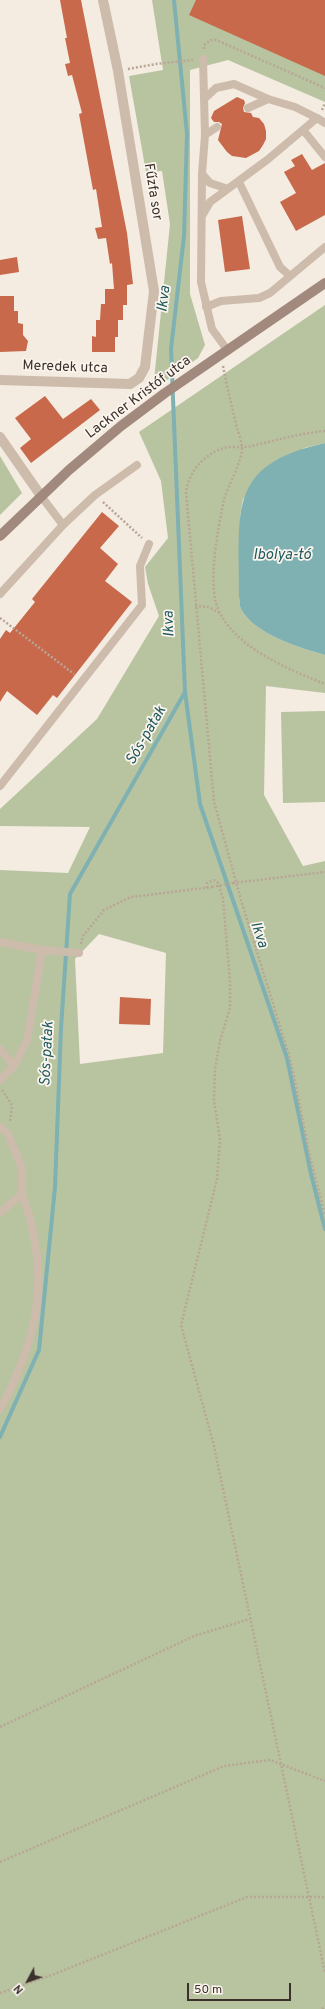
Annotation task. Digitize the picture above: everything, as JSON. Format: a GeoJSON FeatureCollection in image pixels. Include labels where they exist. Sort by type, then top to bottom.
{"type":"FeatureCollection","features":[{"type":"Feature","properties":{"kind":"street","name":"Fűzfa sor"},"geometry":{"type":"LineString","coordinates":[[103,0],[118,72],[154,291],[145,367],[140,378],[130,384]]}},
{"type":"Feature","properties":{"kind":"street","name":"Lackner Kristóf utca"},"geometry":{"type":"LineString","coordinates":[[306,296],[325,280]]}},
{"type":"Feature","properties":{"kind":"street","name":"Lackner Kristóf utca"},"geometry":{"type":"LineString","coordinates":[[0,536],[40,496],[121,426],[165,393],[325,283]]}},
{"type":"Feature","properties":{"kind":"street","name":"Meredek utca"},"geometry":{"type":"LineString","coordinates":[[0,380],[130,384]]}},
{"type":"Feature","properties":{"kind":"street"},"geometry":{"type":"LineString","coordinates":[[0,437],[40,496]]}},
{"type":"Feature","properties":{"kind":"lane"},"geometry":{"type":"LineString","coordinates":[[203,59],[205,135],[202,174],[201,282],[212,329],[224,353]]}},
{"type":"Feature","properties":{"kind":"lane"},"geometry":{"type":"LineString","coordinates":[[204,99],[216,88],[234,84],[268,99],[295,107],[325,123]]}},
{"type":"Feature","properties":{"kind":"lane"},"geometry":{"type":"LineString","coordinates":[[248,108],[268,99]]}},
{"type":"Feature","properties":{"kind":"lane"},"geometry":{"type":"LineString","coordinates":[[202,216],[210,202],[239,182],[304,131],[317,118]]}},
{"type":"Feature","properties":{"kind":"lane"},"geometry":{"type":"LineString","coordinates":[[205,135],[217,127]]}},
{"type":"Feature","properties":{"kind":"lane"},"geometry":{"type":"LineString","coordinates":[[304,131],[325,157]]}},
{"type":"Feature","properties":{"kind":"lane"},"geometry":{"type":"LineString","coordinates":[[202,174],[210,183],[228,189]]}},
{"type":"Feature","properties":{"kind":"lane"},"geometry":{"type":"LineString","coordinates":[[239,182],[280,267],[290,276]]}},
{"type":"Feature","properties":{"kind":"lane"},"geometry":{"type":"LineString","coordinates":[[206,307],[221,301],[259,298],[270,293],[325,247]]}},
{"type":"Feature","properties":{"kind":"lane"},"geometry":{"type":"LineString","coordinates":[[0,594],[63,525],[95,495],[137,465]]}},
{"type":"Feature","properties":{"kind":"lane"},"geometry":{"type":"LineString","coordinates":[[40,496],[63,525]]}},
{"type":"Feature","properties":{"kind":"lane"},"geometry":{"type":"LineString","coordinates":[[0,786],[142,606],[140,566],[148,544]]}},
{"type":"Feature","properties":{"kind":"lane"},"geometry":{"type":"LineString","coordinates":[[0,942],[42,950],[77,953]]}},
{"type":"Feature","properties":{"kind":"lane"},"geometry":{"type":"LineString","coordinates":[[0,1080],[14,1066],[27,1041],[42,950]]}},
{"type":"Feature","properties":{"kind":"lane"},"geometry":{"type":"LineString","coordinates":[[0,1049],[14,1066]]}},
{"type":"Feature","properties":{"kind":"lane"},"geometry":{"type":"LineString","coordinates":[[0,1127],[8,1134],[22,1168],[22,1194],[28,1211],[37,1248],[39,1300],[30,1343],[10,1390],[0,1409]]}},
{"type":"Feature","properties":{"kind":"lane"},"geometry":{"type":"LineString","coordinates":[[0,1213],[22,1194]]}},
{"type":"Feature","properties":{"kind":"path"},"geometry":{"type":"LineString","coordinates":[[203,59],[204,45],[211,40],[216,40],[325,88]]}},
{"type":"Feature","properties":{"kind":"path"},"geometry":{"type":"LineString","coordinates":[[118,72],[191,60]]}},
{"type":"Feature","properties":{"kind":"path"},"geometry":{"type":"LineString","coordinates":[[224,353],[242,449],[225,495],[221,515],[215,562],[214,594],[221,613],[229,626],[250,647],[284,668],[325,684]]}},
{"type":"Feature","properties":{"kind":"path"},"geometry":{"type":"LineString","coordinates":[[325,431],[307,433],[242,449],[230,447],[210,455],[194,470],[187,485],[195,606],[214,802],[234,882],[291,1062],[310,1157],[325,1215]]}},
{"type":"Feature","properties":{"kind":"path"},"geometry":{"type":"LineString","coordinates":[[95,495],[148,544]]}},
{"type":"Feature","properties":{"kind":"path"},"geometry":{"type":"LineString","coordinates":[[195,606],[208,606],[221,613]]}},
{"type":"Feature","properties":{"kind":"path"},"geometry":{"type":"LineString","coordinates":[[0,618],[84,681]]}},
{"type":"Feature","properties":{"kind":"path"},"geometry":{"type":"LineString","coordinates":[[77,953],[83,936],[104,910],[131,897],[207,888],[234,882],[325,872]]}},
{"type":"Feature","properties":{"kind":"path"},"geometry":{"type":"LineString","coordinates":[[207,888],[207,883],[214,880],[218,883],[223,899],[230,981],[230,1008],[220,1040],[215,1069],[214,1101],[220,1139],[216,1179],[181,1325],[214,1446],[325,1973]]}},
{"type":"Feature","properties":{"kind":"path"},"geometry":{"type":"LineString","coordinates":[[0,1087],[12,1105],[8,1134]]}},
{"type":"Feature","properties":{"kind":"path"},"geometry":{"type":"LineString","coordinates":[[0,1727],[194,1636],[250,1619]]}},
{"type":"Feature","properties":{"kind":"path"},"geometry":{"type":"LineString","coordinates":[[0,1862],[224,1766],[270,1760],[325,1781]]}},
{"type":"Feature","properties":{"kind":"path"},"geometry":{"type":"LineString","coordinates":[[0,1993],[247,1898],[325,1897]]}},
{"type":"Feature","properties":{"kind":"path"},"geometry":{"type":"LineString","coordinates":[[322,2009],[325,2006]]}},
{"type":"Feature","properties":{"kind":"green space"},"geometry":{"type":"Polygon","coordinates":[[[152,0],[325,0],[325,102],[228,60],[190,70],[190,294],[205,345],[198,358],[153,390],[170,224],[162,171],[146,172],[129,76],[163,70],[152,0]]]}},
{"type":"Feature","properties":{"kind":"green space"},"geometry":{"type":"Polygon","coordinates":[[[325,305],[325,443],[304,448],[243,499],[240,516],[239,597],[241,609],[247,618],[256,626],[278,639],[325,655],[325,693],[266,686],[264,795],[303,866],[325,861],[325,2009],[0,2009],[0,870],[68,873],[90,827],[0,826],[0,809],[97,719],[159,616],[148,584],[145,567],[168,538],[161,481],[139,432],[325,305]],[[99,934],[75,959],[80,1064],[163,1053],[166,953],[99,934]]]}},
{"type":"Feature","properties":{"kind":"green space"},"geometry":{"type":"Polygon","coordinates":[[[0,456],[22,493],[0,515],[0,456]]]}},
{"type":"Feature","properties":{"kind":"green space"},"geometry":{"type":"Polygon","coordinates":[[[325,711],[325,802],[283,803],[281,712],[325,711]]]}},
{"type":"Feature","properties":{"kind":"water","name":"Ibolya-tó"},"geometry":{"type":"Polygon","coordinates":[[[325,443],[325,655],[278,639],[256,626],[247,618],[241,609],[239,597],[239,540],[240,517],[245,496],[254,479],[270,464],[293,452],[325,443]]]}},
{"type":"Feature","properties":{"kind":"building"},"geometry":{"type":"Polygon","coordinates":[[[60,0],[81,0],[127,233],[133,284],[127,285],[127,305],[123,305],[123,320],[118,320],[118,337],[115,337],[115,352],[92,352],[92,336],[96,337],[96,320],[100,320],[101,304],[105,304],[105,289],[114,289],[112,263],[110,264],[106,238],[98,239],[95,228],[102,227],[96,189],[93,190],[79,114],[82,113],[72,75],[68,76],[65,64],[70,63],[60,0]]]}},
{"type":"Feature","properties":{"kind":"building"},"geometry":{"type":"Polygon","coordinates":[[[196,0],[325,0],[325,76],[189,15],[196,0]]]}},
{"type":"Feature","properties":{"kind":"building"},"geometry":{"type":"Polygon","coordinates":[[[237,97],[244,100],[244,112],[251,113],[253,117],[259,118],[264,124],[266,131],[266,139],[259,151],[246,158],[232,156],[227,152],[218,140],[222,124],[219,122],[214,122],[211,118],[214,111],[237,97]]]}},
{"type":"Feature","properties":{"kind":"building"},"geometry":{"type":"Polygon","coordinates":[[[302,154],[312,170],[325,163],[325,215],[296,231],[280,202],[296,193],[284,172],[295,166],[291,160],[302,154]]]}},
{"type":"Feature","properties":{"kind":"building"},"geometry":{"type":"Polygon","coordinates":[[[242,216],[250,269],[225,272],[218,220],[242,216]]]}},
{"type":"Feature","properties":{"kind":"building"},"geometry":{"type":"Polygon","coordinates":[[[17,257],[19,272],[0,275],[0,260],[17,257]]]}},
{"type":"Feature","properties":{"kind":"building"},"geometry":{"type":"Polygon","coordinates":[[[0,296],[14,296],[14,311],[18,311],[18,323],[23,324],[23,335],[28,341],[26,351],[0,352],[0,296]]]}},
{"type":"Feature","properties":{"kind":"building"},"geometry":{"type":"Polygon","coordinates":[[[45,396],[63,419],[91,399],[100,410],[31,463],[20,448],[31,439],[15,418],[45,396]]]}},
{"type":"Feature","properties":{"kind":"building"},"geometry":{"type":"Polygon","coordinates":[[[102,512],[119,526],[100,548],[118,564],[105,581],[132,602],[57,698],[53,695],[37,715],[7,691],[0,702],[0,639],[6,630],[10,633],[35,602],[32,599],[102,512]]]}},
{"type":"Feature","properties":{"kind":"building"},"geometry":{"type":"Polygon","coordinates":[[[120,997],[151,999],[150,1025],[119,1024],[120,997]]]}},
{"type":"Feature","properties":{"kind":"waterway","name":"Ikva"},"geometry":{"type":"LineString","coordinates":[[174,0],[187,134],[184,236],[171,349],[185,692],[200,804],[287,1058],[311,1174],[325,1229]]}},
{"type":"Feature","properties":{"kind":"waterway","name":"Sós-patak"},"geometry":{"type":"LineString","coordinates":[[0,1437],[39,1350],[55,1187],[61,1028],[70,894],[185,692]]}}]}
